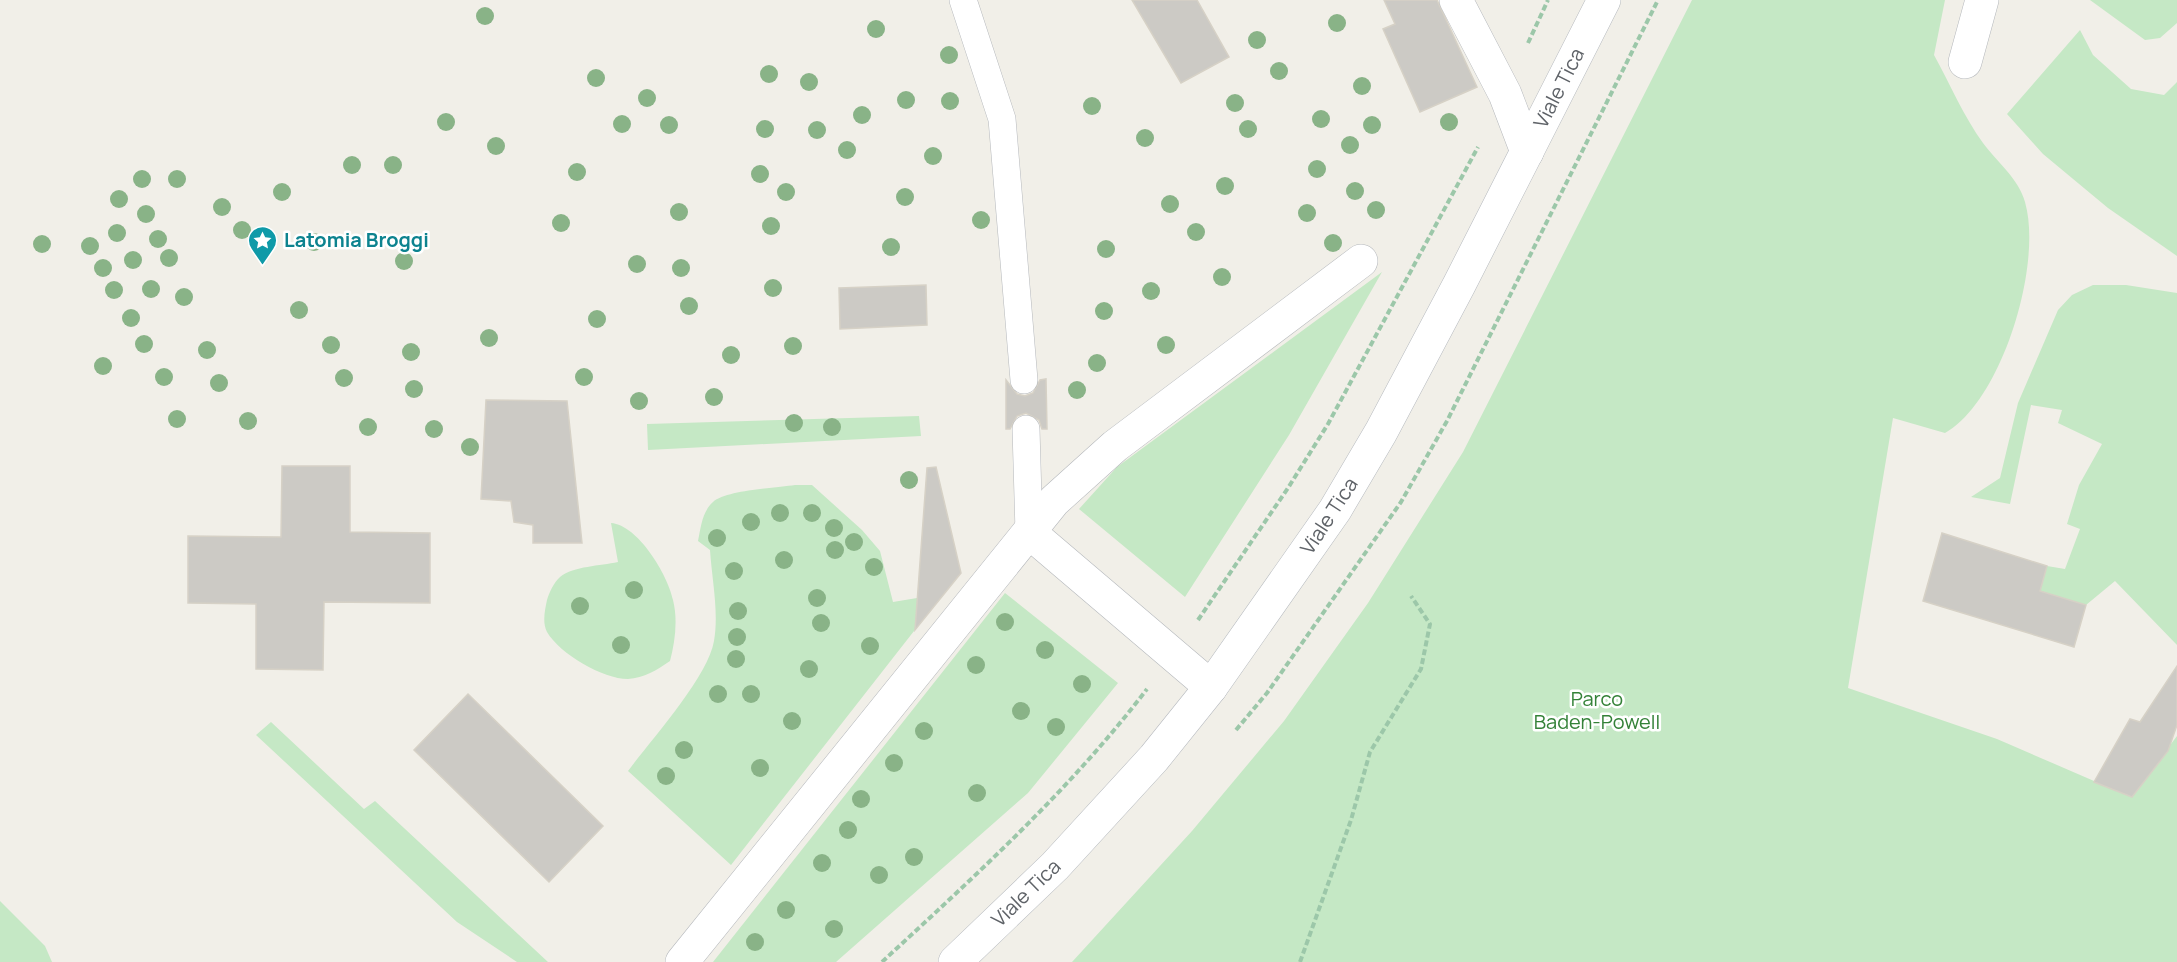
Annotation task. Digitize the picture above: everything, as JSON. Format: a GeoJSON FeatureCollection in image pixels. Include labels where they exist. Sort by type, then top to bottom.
{"type":"FeatureCollection","features":[{"type":"Feature","properties":{"kind":"street"},"geometry":{"type":"LineString","coordinates":[[1456,0],[1505,94],[1527,152]]}},
{"type":"Feature","properties":{"kind":"street","name":"Viale Tica"},"geometry":{"type":"LineString","coordinates":[[955,962],[1055,866],[1154,758],[1212,687],[1335,510],[1381,432],[1604,0]]}},
{"type":"Feature","properties":{"kind":"street"},"geometry":{"type":"LineString","coordinates":[[1965,62],[1982,0]]}},
{"type":"Feature","properties":{"kind":"street"},"geometry":{"type":"LineString","coordinates":[[682,962],[1054,501],[1115,446],[1361,261]]}},
{"type":"Feature","properties":{"kind":"street"},"geometry":{"type":"LineString","coordinates":[[1029,532],[1212,687]]}},
{"type":"Feature","properties":{"kind":"lane"},"geometry":{"type":"LineString","coordinates":[[963,0],[1002,119],[1024,380]]}},
{"type":"Feature","properties":{"kind":"lane"},"geometry":{"type":"LineString","coordinates":[[1026,429],[1029,532]]}},
{"type":"Feature","properties":{"kind":"path"},"geometry":{"type":"LineString","coordinates":[[882,962],[966,885],[1052,800],[1105,743],[1173,654],[1288,488],[1328,424],[1505,94],[1548,0]]}},
{"type":"Feature","properties":{"kind":"path"},"geometry":{"type":"LineString","coordinates":[[1300,962],[1351,820],[1370,752],[1421,669],[1430,624],[1411,596]]}},
{"type":"Feature","properties":{"kind":"green space","name":"Parco Baden-Powell"},"geometry":{"type":"Polygon","coordinates":[[[1692,0],[1945,0],[1934,55],[1976,133],[2013,178],[2022,194],[2029,228],[2028,260],[2023,294],[2000,362],[1984,392],[1966,416],[1945,433],[1893,418],[1848,688],[1997,739],[2131,797],[2177,736],[2177,962],[1072,962],[1192,831],[1284,721],[1368,603],[1463,452],[1692,0]]]}},
{"type":"Feature","properties":{"kind":"green space"},"geometry":{"type":"Polygon","coordinates":[[[2090,0],[2177,0],[2177,23],[2160,38],[2145,40],[2090,0]]]}},
{"type":"Feature","properties":{"kind":"green space"},"geometry":{"type":"Polygon","coordinates":[[[2080,30],[2093,55],[2131,89],[2164,95],[2177,82],[2177,256],[2108,208],[2043,154],[2007,114],[2080,30]]]}},
{"type":"Feature","properties":{"kind":"green space"},"geometry":{"type":"Polygon","coordinates":[[[1382,272],[1289,435],[1185,597],[1079,509],[1117,467],[1382,272]]]}},
{"type":"Feature","properties":{"kind":"green space"},"geometry":{"type":"Polygon","coordinates":[[[2093,285],[2126,285],[2177,293],[2177,645],[2115,581],[2086,605],[2039,593],[2047,566],[2065,569],[2080,529],[2067,524],[2079,485],[2102,444],[2058,423],[2062,410],[2031,405],[2010,504],[1971,497],[2000,478],[2018,403],[2058,310],[2072,295],[2093,285]]]}},
{"type":"Feature","properties":{"kind":"green space"},"geometry":{"type":"Polygon","coordinates":[[[919,416],[921,436],[648,450],[647,424],[919,416]]]}},
{"type":"Feature","properties":{"kind":"green space"},"geometry":{"type":"Polygon","coordinates":[[[795,485],[812,485],[862,530],[880,551],[893,602],[917,598],[932,608],[731,865],[628,771],[690,690],[710,656],[714,641],[715,607],[710,550],[698,541],[706,510],[719,498],[729,495],[795,485]]]}},
{"type":"Feature","properties":{"kind":"green space"},"geometry":{"type":"Polygon","coordinates":[[[611,523],[631,532],[650,553],[665,578],[675,608],[675,631],[670,661],[650,673],[628,679],[607,675],[572,657],[553,640],[545,624],[548,597],[560,577],[580,568],[618,562],[611,523]]]}},
{"type":"Feature","properties":{"kind":"green space"},"geometry":{"type":"Polygon","coordinates":[[[1005,593],[1118,683],[1028,793],[836,962],[713,962],[1005,593]]]}},
{"type":"Feature","properties":{"kind":"green space"},"geometry":{"type":"Polygon","coordinates":[[[271,722],[364,809],[375,801],[548,962],[517,962],[457,922],[256,735],[271,722]]]}},
{"type":"Feature","properties":{"kind":"green space"},"geometry":{"type":"Polygon","coordinates":[[[0,901],[45,946],[52,962],[0,962],[0,901]]]}},
{"type":"Feature","properties":{"kind":"building"},"geometry":{"type":"Polygon","coordinates":[[[1132,0],[1197,0],[1229,57],[1181,83],[1132,0]]]}},
{"type":"Feature","properties":{"kind":"building"},"geometry":{"type":"Polygon","coordinates":[[[1384,0],[1437,0],[1477,87],[1420,112],[1383,29],[1395,24],[1384,0]]]}},
{"type":"Feature","properties":{"kind":"building"},"geometry":{"type":"Polygon","coordinates":[[[926,285],[927,325],[840,329],[839,288],[926,285]]]}},
{"type":"Feature","properties":{"kind":"building"},"geometry":{"type":"Polygon","coordinates":[[[1046,379],[1047,429],[1042,429],[1039,420],[1026,413],[1017,416],[1010,429],[1006,429],[1006,380],[1017,394],[1025,396],[1033,393],[1040,380],[1046,379]]]}},
{"type":"Feature","properties":{"kind":"building"},"geometry":{"type":"Polygon","coordinates":[[[486,400],[567,401],[582,543],[533,543],[533,525],[514,522],[511,501],[481,499],[486,400]]]}},
{"type":"Feature","properties":{"kind":"building"},"geometry":{"type":"Polygon","coordinates":[[[282,466],[350,466],[350,532],[430,533],[430,603],[324,602],[323,670],[256,669],[256,604],[188,603],[188,536],[281,537],[282,466]]]}},
{"type":"Feature","properties":{"kind":"building"},"geometry":{"type":"Polygon","coordinates":[[[936,467],[961,573],[915,630],[927,468],[936,467]]]}},
{"type":"Feature","properties":{"kind":"building"},"geometry":{"type":"Polygon","coordinates":[[[1942,533],[2047,566],[2040,591],[2086,605],[2074,647],[1923,601],[1942,533]]]}},
{"type":"Feature","properties":{"kind":"building"},"geometry":{"type":"Polygon","coordinates":[[[2177,666],[2177,725],[2168,751],[2132,797],[2094,782],[2130,719],[2140,722],[2177,666]]]}},
{"type":"Feature","properties":{"kind":"building"},"geometry":{"type":"Polygon","coordinates":[[[468,694],[603,826],[549,882],[414,750],[468,694]]]}},
{"type":"Feature","properties":{"kind":"place","name":"Latomia Broggi"},"geometry":{"type":"Point","coordinates":[263,266]}}]}
